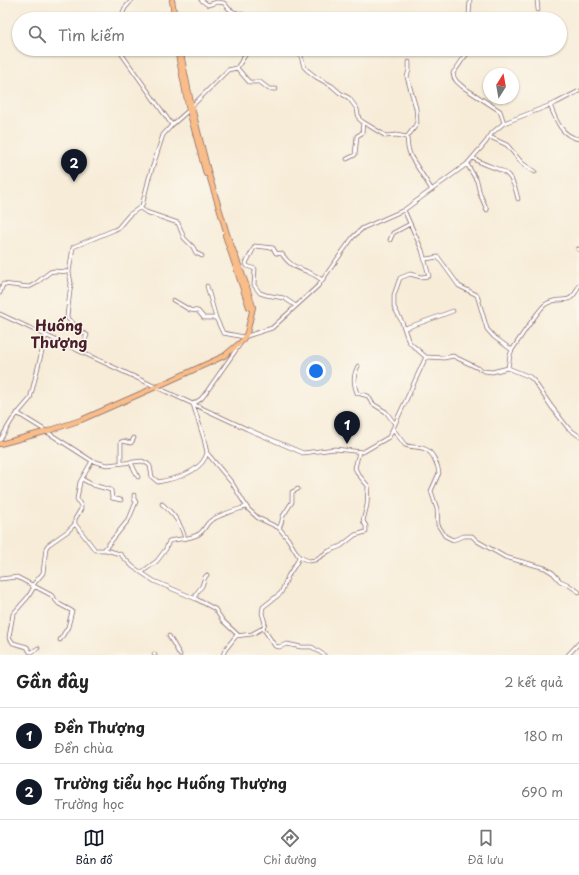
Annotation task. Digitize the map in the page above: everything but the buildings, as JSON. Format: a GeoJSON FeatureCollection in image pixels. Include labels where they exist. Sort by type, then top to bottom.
{"type":"FeatureCollection","features":[{"type":"Feature","properties":{"kind":"highway"},"geometry":{"type":"LineString","coordinates":[[170,0],[173,12]]}},
{"type":"Feature","properties":{"kind":"highway"},"geometry":{"type":"LineString","coordinates":[[0,442],[45,430],[155,387],[223,353],[228,352],[234,348],[247,333],[252,310],[249,307],[220,222],[205,171],[179,56]]}},
{"type":"Feature","properties":{"kind":"highway"},"geometry":{"type":"LineString","coordinates":[[181,56],[191,108]]}},
{"type":"Feature","properties":{"kind":"street"},"geometry":{"type":"LineString","coordinates":[[123,12],[132,0]]}},
{"type":"Feature","properties":{"kind":"street"},"geometry":{"type":"LineString","coordinates":[[201,0],[208,5],[217,2],[224,3],[234,12]]}},
{"type":"Feature","properties":{"kind":"street"},"geometry":{"type":"LineString","coordinates":[[469,12],[470,0]]}},
{"type":"Feature","properties":{"kind":"street"},"geometry":{"type":"LineString","coordinates":[[537,0],[538,10]]}},
{"type":"Feature","properties":{"kind":"street"},"geometry":{"type":"LineString","coordinates":[[123,56],[172,124]]}},
{"type":"Feature","properties":{"kind":"street"},"geometry":{"type":"LineString","coordinates":[[81,351],[87,335],[76,328],[67,316],[71,284],[69,272],[74,245],[114,230],[129,215],[140,208],[144,200],[149,178],[164,135],[172,124],[191,108],[228,70],[237,68],[245,56]]}},
{"type":"Feature","properties":{"kind":"street"},"geometry":{"type":"LineString","coordinates":[[301,56],[307,70],[349,98],[357,109],[359,119],[386,136],[396,135],[407,137]]}},
{"type":"Feature","properties":{"kind":"street"},"geometry":{"type":"LineString","coordinates":[[465,56],[453,73],[457,83],[500,111],[504,123]]}},
{"type":"Feature","properties":{"kind":"street"},"geometry":{"type":"LineString","coordinates":[[409,62],[407,77],[416,108],[417,122],[416,126],[407,137],[408,148],[411,157],[432,190]]}},
{"type":"Feature","properties":{"kind":"street"},"geometry":{"type":"LineString","coordinates":[[237,68],[249,82],[260,82],[270,89],[276,89]]}},
{"type":"Feature","properties":{"kind":"street"},"geometry":{"type":"LineString","coordinates":[[207,286],[216,318],[223,333],[244,337],[272,328],[322,280],[359,230],[404,210],[432,190],[467,164],[494,130],[504,123],[550,105],[579,91]]}},
{"type":"Feature","properties":{"kind":"street"},"geometry":{"type":"LineString","coordinates":[[550,105],[557,122],[563,131],[573,138],[579,139]]}},
{"type":"Feature","properties":{"kind":"street"},"geometry":{"type":"LineString","coordinates":[[347,159],[355,155],[357,136],[362,133],[363,122]]}},
{"type":"Feature","properties":{"kind":"street"},"geometry":{"type":"LineString","coordinates":[[490,136],[507,145],[522,163],[535,172]]}},
{"type":"Feature","properties":{"kind":"street"},"geometry":{"type":"LineString","coordinates":[[473,158],[482,164],[501,169],[506,172],[515,188],[518,199]]}},
{"type":"Feature","properties":{"kind":"street"},"geometry":{"type":"LineString","coordinates":[[467,164],[477,181],[480,194],[487,210]]}},
{"type":"Feature","properties":{"kind":"street"},"geometry":{"type":"LineString","coordinates":[[140,208],[156,216],[178,223],[184,238],[193,246],[196,253],[202,256]]}},
{"type":"Feature","properties":{"kind":"street"},"geometry":{"type":"LineString","coordinates":[[404,210],[426,259],[429,276],[421,277],[410,274],[402,277],[398,281],[394,292],[394,307],[405,328],[406,335],[411,344],[427,358],[444,358],[453,356],[489,372],[508,368],[523,374],[534,381],[568,428],[579,436]]}},
{"type":"Feature","properties":{"kind":"street"},"geometry":{"type":"LineString","coordinates":[[390,240],[393,233],[410,224]]}},
{"type":"Feature","properties":{"kind":"street"},"geometry":{"type":"LineString","coordinates":[[296,306],[284,298],[262,294],[254,285],[255,269],[247,266],[246,264],[255,246],[273,248],[276,253],[282,254],[286,261],[296,268],[310,273],[322,280]]}},
{"type":"Feature","properties":{"kind":"street"},"geometry":{"type":"LineString","coordinates":[[426,259],[438,257],[459,286],[477,294],[486,329],[512,350]]}},
{"type":"Feature","properties":{"kind":"street"},"geometry":{"type":"LineString","coordinates":[[0,293],[3,284],[29,287],[52,271],[69,272]]}},
{"type":"Feature","properties":{"kind":"street"},"geometry":{"type":"LineString","coordinates":[[508,368],[512,350],[546,304],[569,299],[574,296],[579,285]]}},
{"type":"Feature","properties":{"kind":"street"},"geometry":{"type":"LineString","coordinates":[[574,296],[579,297]]}},
{"type":"Feature","properties":{"kind":"street"},"geometry":{"type":"LineString","coordinates":[[173,300],[190,310],[198,311],[204,318],[216,318]]}},
{"type":"Feature","properties":{"kind":"street"},"geometry":{"type":"LineString","coordinates":[[405,328],[453,311]]}},
{"type":"Feature","properties":{"kind":"street"},"geometry":{"type":"LineString","coordinates":[[0,314],[246,429],[304,453],[335,449],[359,452],[369,450],[386,440],[393,429],[419,371],[427,358]]}},
{"type":"Feature","properties":{"kind":"street"},"geometry":{"type":"LineString","coordinates":[[0,442],[10,422],[29,402],[32,396],[46,335]]}},
{"type":"Feature","properties":{"kind":"street"},"geometry":{"type":"LineString","coordinates":[[193,404],[202,399],[243,343],[244,337]]}},
{"type":"Feature","properties":{"kind":"street"},"geometry":{"type":"LineString","coordinates":[[358,366],[353,380],[357,393],[368,396],[373,404],[386,412],[395,424]]}},
{"type":"Feature","properties":{"kind":"street"},"geometry":{"type":"LineString","coordinates":[[193,404],[207,453],[232,483],[246,506],[258,518],[278,528],[288,539],[299,557],[309,561],[315,560],[340,546],[355,535],[366,532],[366,526],[363,520],[367,505],[368,487],[355,468],[359,452]]}},
{"type":"Feature","properties":{"kind":"street"},"geometry":{"type":"LineString","coordinates":[[18,413],[92,461],[103,464],[131,464],[142,461],[150,466],[152,477],[158,482],[177,478],[186,474],[203,462],[207,453]]}},
{"type":"Feature","properties":{"kind":"street"},"geometry":{"type":"LineString","coordinates":[[393,429],[405,445],[424,448],[433,456],[439,473],[431,491],[437,509],[438,525],[445,536],[453,540],[464,536],[472,536],[477,541],[505,557],[545,568],[553,573],[560,581],[579,592]]}},
{"type":"Feature","properties":{"kind":"street"},"geometry":{"type":"LineString","coordinates":[[121,463],[121,442],[131,443],[134,438]]}},
{"type":"Feature","properties":{"kind":"street"},"geometry":{"type":"LineString","coordinates":[[38,648],[31,652],[27,647],[13,643],[9,637],[13,614],[29,596],[33,587],[43,573],[46,548],[48,545],[68,531],[75,524],[81,509],[77,499],[82,479],[92,461]]}},
{"type":"Feature","properties":{"kind":"street"},"geometry":{"type":"LineString","coordinates":[[131,464],[138,477]]}},
{"type":"Feature","properties":{"kind":"street"},"geometry":{"type":"LineString","coordinates":[[82,479],[93,485],[111,490],[112,498],[121,500]]}},
{"type":"Feature","properties":{"kind":"street"},"geometry":{"type":"LineString","coordinates":[[278,528],[281,524],[283,516],[292,502],[293,491],[298,489]]}},
{"type":"Feature","properties":{"kind":"street"},"geometry":{"type":"LineString","coordinates":[[104,550],[129,519],[136,502],[134,495]]}},
{"type":"Feature","properties":{"kind":"street"},"geometry":{"type":"LineString","coordinates":[[162,504],[182,527],[185,539]]}},
{"type":"Feature","properties":{"kind":"street"},"geometry":{"type":"LineString","coordinates":[[142,572],[157,561],[166,550],[169,541],[185,539],[199,534],[205,529],[210,521],[246,506]]}},
{"type":"Feature","properties":{"kind":"street"},"geometry":{"type":"LineString","coordinates":[[75,524],[93,548],[120,554],[133,567],[163,585],[215,609],[223,622],[238,635]]}},
{"type":"Feature","properties":{"kind":"street"},"geometry":{"type":"LineString","coordinates":[[224,655],[225,650],[233,638],[238,635],[252,634],[263,628],[265,623],[262,613],[263,608],[281,593],[288,576],[299,557]]}},
{"type":"Feature","properties":{"kind":"street"},"geometry":{"type":"LineString","coordinates":[[196,599],[196,594],[202,586],[203,579],[208,575]]}},
{"type":"Feature","properties":{"kind":"street"},"geometry":{"type":"LineString","coordinates":[[0,579],[16,577],[50,595],[59,604],[72,611],[68,627],[60,640]]}},
{"type":"Feature","properties":{"kind":"street"},"geometry":{"type":"LineString","coordinates":[[263,628],[275,646],[279,647],[289,644],[301,647],[312,646],[324,655]]}},
{"type":"Feature","properties":{"kind":"street"},"geometry":{"type":"LineString","coordinates":[[170,636],[180,655]]}},
{"type":"Feature","properties":{"kind":"street"},"geometry":{"type":"LineString","coordinates":[[568,655],[579,643]]}},
{"type":"Feature","properties":{"kind":"place","name":"Trường tiểu học Huống Thượng"},"geometry":{"type":"Point","coordinates":[74,182]}},
{"type":"Feature","properties":{"kind":"place","name":"Đền Thượng"},"geometry":{"type":"Point","coordinates":[347,444]}},
{"type":"Feature","properties":{"kind":"district","name":"Huống Thượng"},"geometry":{"type":"Point","coordinates":[59,332]}}]}
